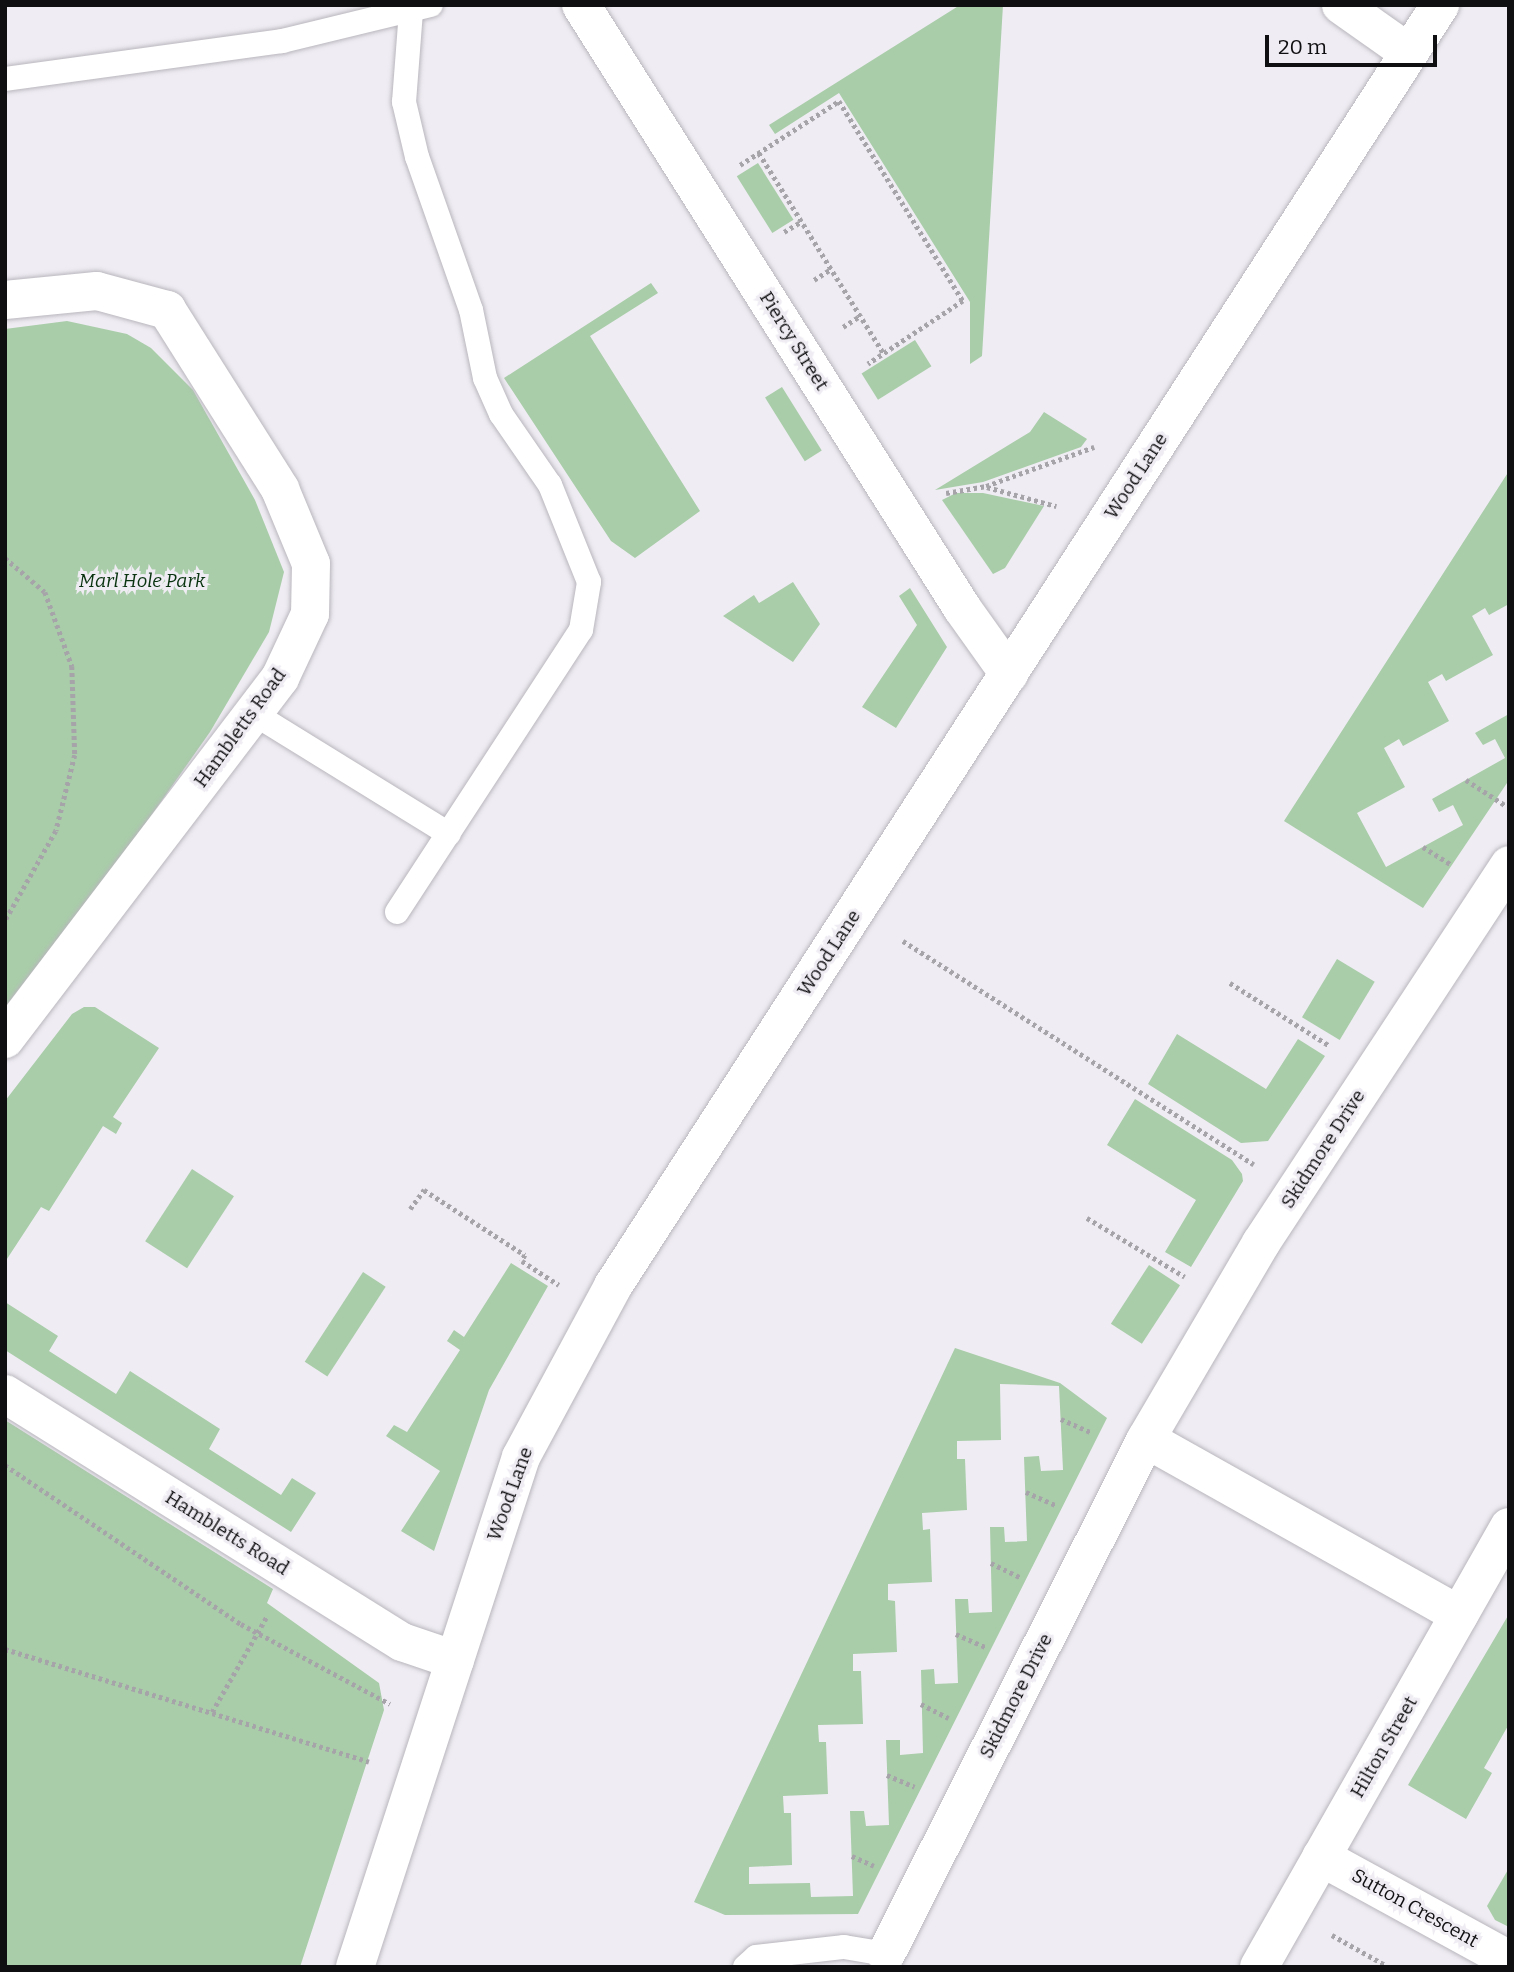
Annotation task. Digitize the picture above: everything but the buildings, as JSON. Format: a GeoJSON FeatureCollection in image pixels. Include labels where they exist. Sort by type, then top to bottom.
{"type":"FeatureCollection","features":[{"type":"Feature","properties":{"kind":"street","name":"Piercy Street"},"geometry":{"type":"LineString","coordinates":[[581,5],[962,608],[1009,674]]}},
{"type":"Feature","properties":{"kind":"street"},"geometry":{"type":"LineString","coordinates":[[1341,5],[1409,53]]}},
{"type":"Feature","properties":{"kind":"street","name":"Wood Lane"},"geometry":{"type":"LineString","coordinates":[[355,1967],[521,1457],[613,1286],[1440,5]]}},
{"type":"Feature","properties":{"kind":"street","name":"Hambletts Road"},"geometry":{"type":"LineString","coordinates":[[5,300],[97,291],[167,310],[280,489],[311,564],[310,614],[280,678],[5,1039]]}},
{"type":"Feature","properties":{"kind":"street","name":"Skidmore Drive"},"geometry":{"type":"LineString","coordinates":[[886,1954],[1146,1439],[1261,1243],[1509,864]]}},
{"type":"Feature","properties":{"kind":"street","name":"Hambletts Road"},"geometry":{"type":"LineString","coordinates":[[5,1394],[402,1642],[455,1660]]}},
{"type":"Feature","properties":{"kind":"street"},"geometry":{"type":"LineString","coordinates":[[1146,1439],[1459,1615]]}},
{"type":"Feature","properties":{"kind":"street","name":"Hilton Street"},"geometry":{"type":"LineString","coordinates":[[1259,1967],[1509,1527]]}},
{"type":"Feature","properties":{"kind":"street","name":"Sutton Crescent"},"geometry":{"type":"LineString","coordinates":[[1321,1857],[1509,1960]]}},
{"type":"Feature","properties":{"kind":"lane"},"geometry":{"type":"LineString","coordinates":[[5,79],[282,41],[421,8],[404,102],[417,157],[471,310],[485,377],[501,414],[550,485],[589,582],[581,630],[397,912]]}},
{"type":"Feature","properties":{"kind":"lane"},"geometry":{"type":"LineString","coordinates":[[253,713],[449,834]]}},
{"type":"Feature","properties":{"kind":"lane"},"geometry":{"type":"LineString","coordinates":[[746,1967],[756,1957],[844,1947],[886,1954]]}},
{"type":"Feature","properties":{"kind":"path"},"geometry":{"type":"LineString","coordinates":[[732,170],[839,101],[963,301],[860,369]]}},
{"type":"Feature","properties":{"kind":"path"},"geometry":{"type":"LineString","coordinates":[[759,153],[884,354]]}},
{"type":"Feature","properties":{"kind":"path"},"geometry":{"type":"LineString","coordinates":[[943,495],[986,486],[1095,446]]}},
{"type":"Feature","properties":{"kind":"path"},"geometry":{"type":"LineString","coordinates":[[986,486],[1057,507]]}},
{"type":"Feature","properties":{"kind":"path"},"geometry":{"type":"LineString","coordinates":[[5,558],[45,592],[72,666],[75,755],[56,831],[5,921]]}},
{"type":"Feature","properties":{"kind":"path"},"geometry":{"type":"LineString","coordinates":[[1466,780],[1505,805]]}},
{"type":"Feature","properties":{"kind":"path"},"geometry":{"type":"LineString","coordinates":[[1423,847],[1462,871]]}},
{"type":"Feature","properties":{"kind":"path","name":"Skidmore Drive"},"geometry":{"type":"LineString","coordinates":[[903,941],[1264,1171]]}},
{"type":"Feature","properties":{"kind":"path"},"geometry":{"type":"LineString","coordinates":[[1230,983],[1341,1052]]}},
{"type":"Feature","properties":{"kind":"path"},"geometry":{"type":"LineString","coordinates":[[410,1209],[424,1190],[525,1255],[522,1261],[561,1287]]}},
{"type":"Feature","properties":{"kind":"path"},"geometry":{"type":"LineString","coordinates":[[1087,1218],[1194,1282]]}},
{"type":"Feature","properties":{"kind":"path"},"geometry":{"type":"LineString","coordinates":[[1061,1419],[1098,1436]]}},
{"type":"Feature","properties":{"kind":"path"},"geometry":{"type":"LineString","coordinates":[[5,1465],[256,1632],[394,1706]]}},
{"type":"Feature","properties":{"kind":"path"},"geometry":{"type":"LineString","coordinates":[[1026,1492],[1062,1509]]}},
{"type":"Feature","properties":{"kind":"path"},"geometry":{"type":"LineString","coordinates":[[991,1563],[1033,1583]]}},
{"type":"Feature","properties":{"kind":"path"},"geometry":{"type":"LineString","coordinates":[[212,1712],[256,1632],[271,1611]]}},
{"type":"Feature","properties":{"kind":"path"},"geometry":{"type":"LineString","coordinates":[[956,1633],[998,1653]]}},
{"type":"Feature","properties":{"kind":"path"},"geometry":{"type":"LineString","coordinates":[[5,1649],[376,1764]]}},
{"type":"Feature","properties":{"kind":"path"},"geometry":{"type":"LineString","coordinates":[[922,1704],[956,1721]]}},
{"type":"Feature","properties":{"kind":"path"},"geometry":{"type":"LineString","coordinates":[[887,1775],[920,1790]]}},
{"type":"Feature","properties":{"kind":"path"},"geometry":{"type":"LineString","coordinates":[[1320,1929],[1386,1966],[1392,1956]]}},
{"type":"Feature","properties":{"kind":"green space"},"geometry":{"type":"Polygon","coordinates":[[[960,5],[1003,5],[982,356],[970,364],[970,302],[839,93],[775,134],[769,125],[960,5]]]}},
{"type":"Feature","properties":{"kind":"green space"},"geometry":{"type":"Polygon","coordinates":[[[758,163],[794,220],[772,233],[737,176],[758,163]]]}},
{"type":"Feature","properties":{"kind":"green space"},"geometry":{"type":"Polygon","coordinates":[[[651,283],[658,293],[590,336],[700,511],[635,558],[611,541],[504,378],[651,283]]]}},
{"type":"Feature","properties":{"kind":"green space","name":"Marl Hole Park"},"geometry":{"type":"Polygon","coordinates":[[[67,321],[127,334],[151,348],[193,390],[255,500],[284,572],[269,632],[210,732],[122,857],[5,1007],[5,329],[67,321]]]}},
{"type":"Feature","properties":{"kind":"green space"},"geometry":{"type":"Polygon","coordinates":[[[915,340],[931,366],[878,400],[862,373],[915,340]]]}},
{"type":"Feature","properties":{"kind":"green space"},"geometry":{"type":"Polygon","coordinates":[[[782,387],[822,451],[805,461],[765,398],[782,387]]]}},
{"type":"Feature","properties":{"kind":"green space"},"geometry":{"type":"Polygon","coordinates":[[[1044,412],[1087,439],[1081,447],[983,482],[935,490],[1030,432],[1044,412]]]}},
{"type":"Feature","properties":{"kind":"green space"},"geometry":{"type":"Polygon","coordinates":[[[1509,471],[1509,604],[1489,615],[1485,608],[1472,616],[1493,655],[1446,681],[1442,674],[1428,682],[1449,721],[1403,746],[1399,739],[1384,748],[1405,787],[1357,813],[1386,867],[1463,825],[1453,805],[1439,812],[1432,799],[1505,758],[1495,739],[1483,745],[1475,733],[1509,714],[1509,780],[1423,908],[1284,821],[1509,471]]]}},
{"type":"Feature","properties":{"kind":"green space"},"geometry":{"type":"Polygon","coordinates":[[[956,493],[983,493],[1044,506],[1005,568],[993,574],[942,500],[956,493]]]}},
{"type":"Feature","properties":{"kind":"green space"},"geometry":{"type":"Polygon","coordinates":[[[793,582],[820,624],[793,662],[723,616],[754,595],[759,603],[793,582]]]}},
{"type":"Feature","properties":{"kind":"green space"},"geometry":{"type":"Polygon","coordinates":[[[910,588],[947,647],[896,728],[862,707],[917,625],[899,596],[910,588]]]}},
{"type":"Feature","properties":{"kind":"green space"},"geometry":{"type":"Polygon","coordinates":[[[1337,959],[1375,982],[1340,1040],[1302,1017],[1337,959]]]}},
{"type":"Feature","properties":{"kind":"green space"},"geometry":{"type":"Polygon","coordinates":[[[84,1007],[95,1007],[159,1048],[113,1117],[122,1123],[116,1134],[103,1126],[49,1211],[41,1207],[5,1262],[5,1101],[72,1014],[84,1007]]]}},
{"type":"Feature","properties":{"kind":"green space"},"geometry":{"type":"Polygon","coordinates":[[[1177,1034],[1266,1089],[1298,1039],[1325,1056],[1268,1141],[1241,1143],[1148,1084],[1177,1034]]]}},
{"type":"Feature","properties":{"kind":"green space"},"geometry":{"type":"Polygon","coordinates":[[[1135,1099],[1232,1160],[1242,1174],[1243,1181],[1191,1267],[1165,1252],[1196,1200],[1107,1145],[1135,1099]]]}},
{"type":"Feature","properties":{"kind":"green space"},"geometry":{"type":"Polygon","coordinates":[[[192,1169],[234,1196],[187,1268],[145,1241],[192,1169]]]}},
{"type":"Feature","properties":{"kind":"green space"},"geometry":{"type":"Polygon","coordinates":[[[511,1263],[548,1286],[489,1390],[434,1551],[401,1531],[440,1471],[386,1436],[394,1425],[407,1432],[460,1350],[447,1341],[454,1330],[464,1337],[511,1263]]]}},
{"type":"Feature","properties":{"kind":"green space"},"geometry":{"type":"Polygon","coordinates":[[[1149,1265],[1180,1285],[1142,1344],[1111,1324],[1149,1265]]]}},
{"type":"Feature","properties":{"kind":"green space"},"geometry":{"type":"Polygon","coordinates":[[[363,1272],[386,1287],[327,1376],[305,1362],[363,1272]]]}},
{"type":"Feature","properties":{"kind":"green space"},"geometry":{"type":"Polygon","coordinates":[[[5,1302],[58,1336],[49,1351],[116,1394],[130,1371],[220,1429],[209,1449],[281,1495],[292,1478],[316,1493],[291,1532],[5,1350],[5,1302]]]}},
{"type":"Feature","properties":{"kind":"green space"},"geometry":{"type":"Polygon","coordinates":[[[955,1348],[1060,1383],[1107,1418],[858,1914],[725,1915],[694,1902],[955,1348]],[[1000,1384],[1001,1440],[957,1441],[957,1459],[965,1459],[967,1510],[922,1513],[923,1530],[930,1529],[932,1582],[888,1584],[888,1600],[895,1601],[897,1652],[853,1654],[853,1671],[861,1671],[863,1724],[818,1725],[819,1742],[826,1742],[828,1794],[783,1796],[784,1813],[791,1813],[792,1865],[749,1867],[749,1884],[810,1883],[811,1897],[853,1896],[850,1811],[864,1811],[866,1826],[889,1825],[886,1740],[900,1740],[900,1755],[923,1753],[921,1670],[934,1669],[935,1684],[958,1683],[955,1599],[968,1599],[969,1613],[992,1612],[990,1527],[1004,1527],[1005,1542],[1027,1541],[1024,1457],[1039,1456],[1041,1471],[1063,1470],[1059,1386],[1000,1384]]]}},
{"type":"Feature","properties":{"kind":"green space"},"geometry":{"type":"Polygon","coordinates":[[[5,1420],[273,1589],[267,1603],[379,1683],[384,1710],[300,1967],[5,1967],[5,1420]]]}},
{"type":"Feature","properties":{"kind":"green space"},"geometry":{"type":"Polygon","coordinates":[[[1509,1614],[1509,1724],[1484,1768],[1492,1773],[1466,1819],[1408,1785],[1509,1614]]]}},
{"type":"Feature","properties":{"kind":"green space"},"geometry":{"type":"Polygon","coordinates":[[[1509,1868],[1509,1927],[1495,1920],[1487,1906],[1509,1868]]]}}]}
